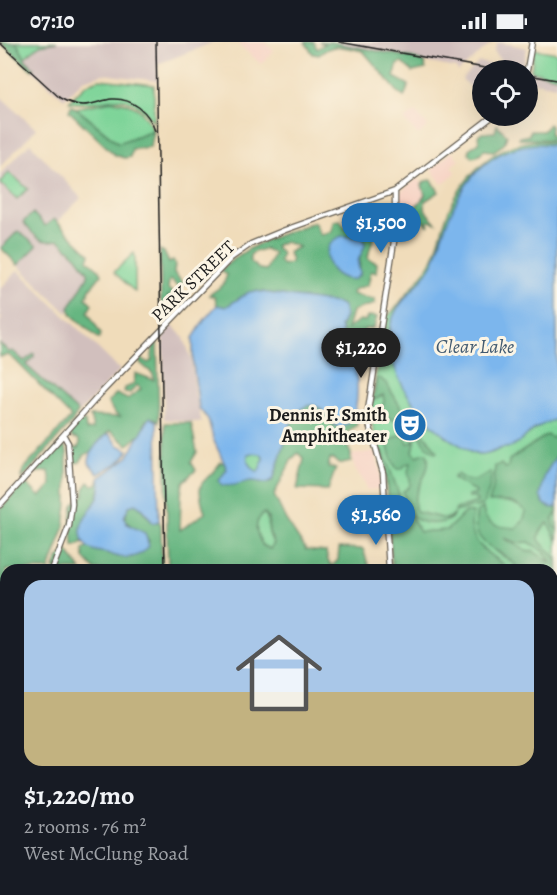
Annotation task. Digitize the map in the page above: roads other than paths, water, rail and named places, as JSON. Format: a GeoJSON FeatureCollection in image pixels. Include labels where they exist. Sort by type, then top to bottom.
{"type":"FeatureCollection","features":[{"type":"Feature","properties":{"kind":"street"},"geometry":{"type":"LineString","coordinates":[[529,60],[532,42]]}},
{"type":"Feature","properties":{"kind":"street","name":"PARK STREET"},"geometry":{"type":"LineString","coordinates":[[0,506],[203,285],[239,252],[285,230],[395,191],[480,126]]}},
{"type":"Feature","properties":{"kind":"street"},"geometry":{"type":"LineString","coordinates":[[389,564],[383,473],[367,417],[395,235],[395,191]]}},
{"type":"Feature","properties":{"kind":"street"},"geometry":{"type":"LineString","coordinates":[[54,564],[69,526],[72,504],[68,443],[64,436]]}},
{"type":"Feature","properties":{"kind":"water","name":"Clear Lake"},"geometry":{"type":"Polygon","coordinates":[[[536,144],[557,145],[557,419],[538,427],[511,447],[477,455],[432,425],[409,396],[399,379],[393,362],[390,327],[396,310],[431,267],[449,216],[476,173],[502,153],[536,144]]]}},
{"type":"Feature","properties":{"kind":"water"},"geometry":{"type":"Polygon","coordinates":[[[342,236],[363,238],[365,241],[358,263],[360,274],[355,279],[337,275],[328,262],[329,247],[342,236]]]}},
{"type":"Feature","properties":{"kind":"water"},"geometry":{"type":"Polygon","coordinates":[[[249,292],[336,303],[343,306],[345,316],[340,327],[341,338],[350,347],[354,357],[357,380],[356,404],[348,423],[341,428],[334,425],[316,406],[302,408],[290,426],[273,480],[267,483],[252,481],[227,486],[222,485],[219,481],[227,469],[214,441],[208,419],[199,408],[193,364],[193,338],[217,305],[226,307],[249,292]],[[248,454],[249,464],[258,472],[264,459],[261,454],[248,454]]]}},
{"type":"Feature","properties":{"kind":"water"},"geometry":{"type":"Polygon","coordinates":[[[150,417],[157,421],[159,521],[153,523],[143,509],[135,504],[129,506],[124,517],[127,524],[145,533],[149,546],[133,557],[118,557],[93,550],[83,541],[81,528],[99,496],[99,478],[127,458],[150,417]]]}},
{"type":"Feature","properties":{"kind":"water"},"geometry":{"type":"Polygon","coordinates":[[[109,434],[118,445],[128,450],[127,454],[98,474],[89,463],[89,459],[95,446],[109,434]]]}},
{"type":"Feature","properties":{"kind":"water"},"geometry":{"type":"Polygon","coordinates":[[[557,455],[557,507],[551,508],[544,504],[540,496],[545,474],[557,455]]]}},
{"type":"Feature","properties":{"kind":"railway"},"geometry":{"type":"LineString","coordinates":[[156,42],[165,564]]}},
{"type":"Feature","properties":{"kind":"railway"},"geometry":{"type":"LineString","coordinates":[[339,42],[472,66]]}},
{"type":"Feature","properties":{"kind":"railway"},"geometry":{"type":"LineString","coordinates":[[0,43],[60,98],[83,105],[112,99],[127,101],[144,112],[155,131]]}},
{"type":"Feature","properties":{"kind":"railway"},"geometry":{"type":"LineString","coordinates":[[538,77],[557,80]]}},
{"type":"Feature","properties":{"kind":"place","name":"Dennis F. Smith Amphitheater"},"geometry":{"type":"Point","coordinates":[410,425]}}]}
